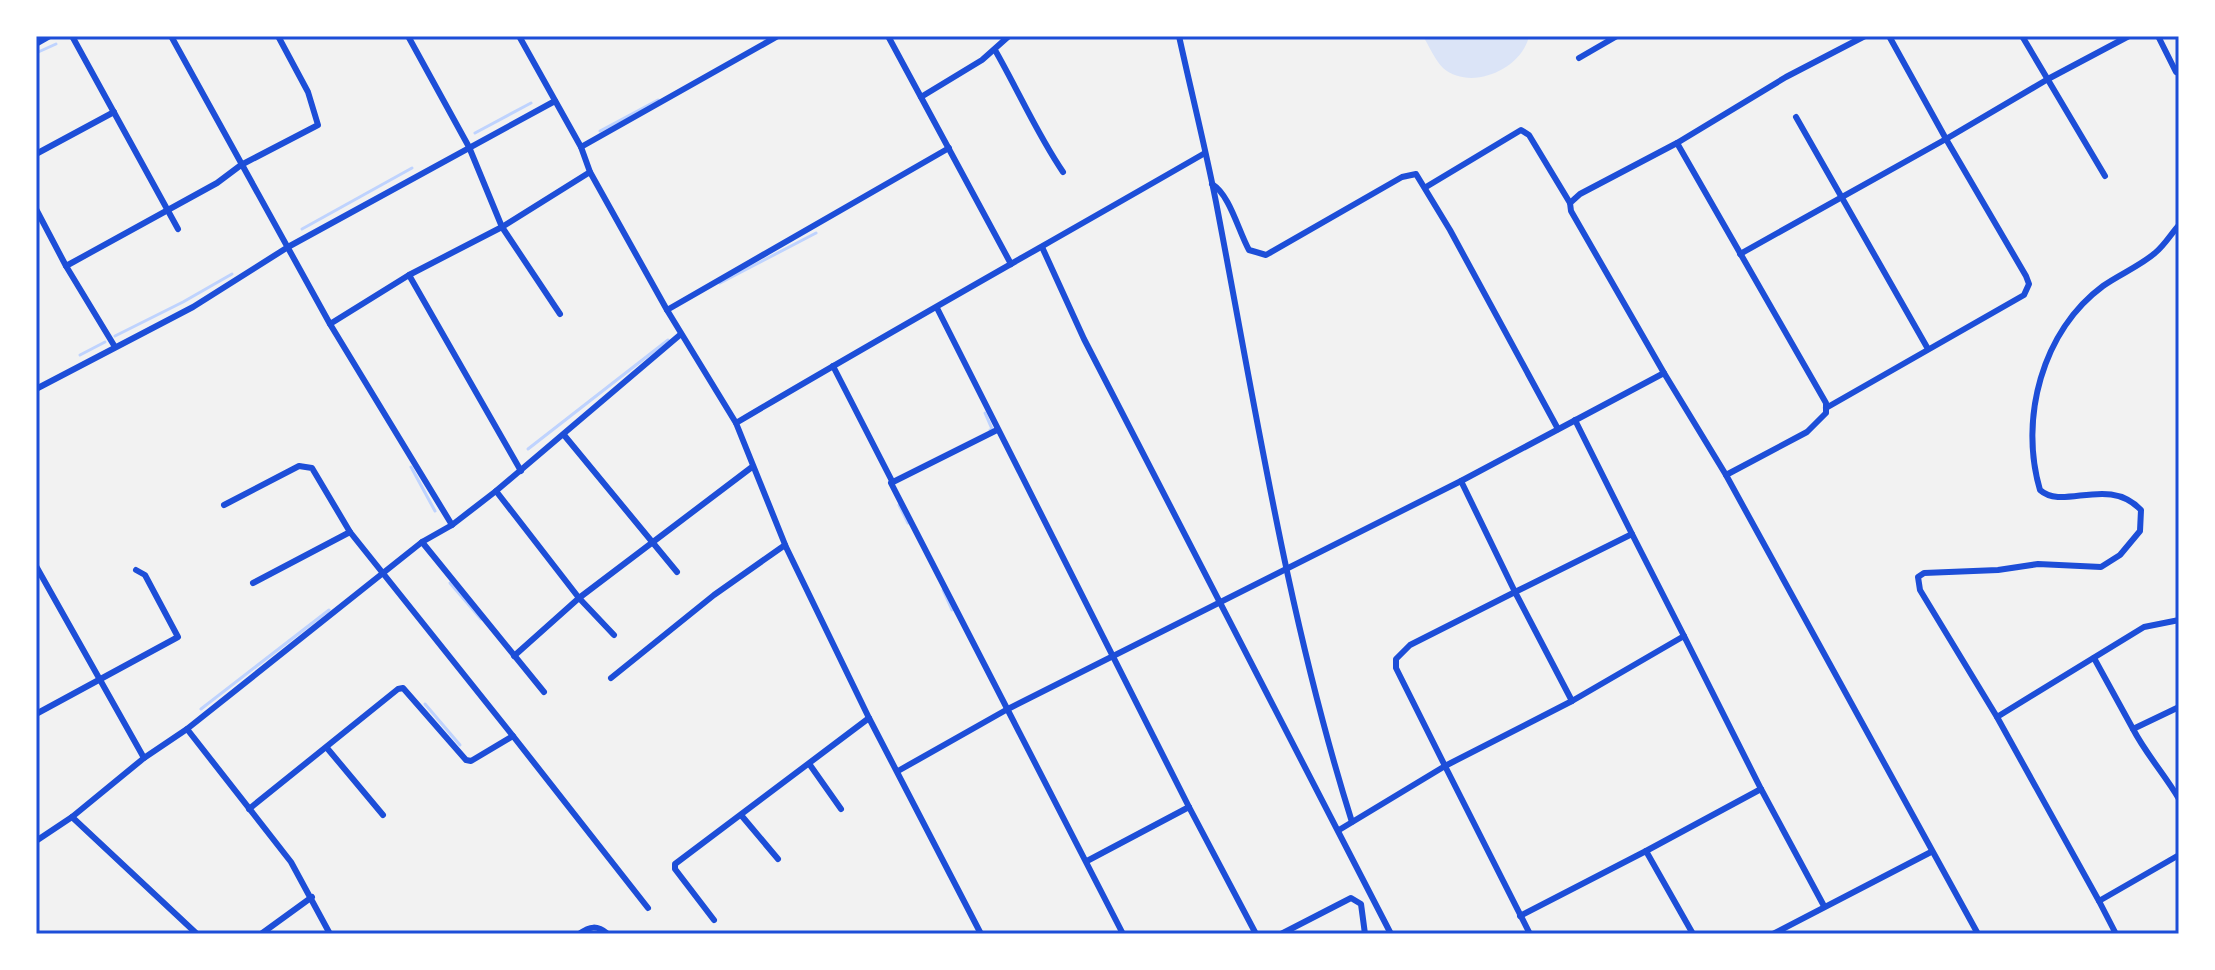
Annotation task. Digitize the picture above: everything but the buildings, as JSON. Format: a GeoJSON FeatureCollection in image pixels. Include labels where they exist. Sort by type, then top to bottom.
{"type":"FeatureCollection","features":[{"type":"Feature","properties":{"kind":"street"},"geometry":{"type":"LineString","coordinates":[[36,44],[50,36]]}},
{"type":"Feature","properties":{"kind":"street"},"geometry":{"type":"LineString","coordinates":[[72,36],[178,229]]}},
{"type":"Feature","properties":{"kind":"street"},"geometry":{"type":"LineString","coordinates":[[171,36],[330,324],[452,525]]}},
{"type":"Feature","properties":{"kind":"street"},"geometry":{"type":"LineString","coordinates":[[66,266],[217,183],[241,165],[318,125],[308,92],[278,36]]}},
{"type":"Feature","properties":{"kind":"street"},"geometry":{"type":"LineString","coordinates":[[408,36],[469,147],[502,227],[560,314]]}},
{"type":"Feature","properties":{"kind":"street"},"geometry":{"type":"LineString","coordinates":[[519,36],[667,310],[736,423],[785,545],[869,718],[981,934]]}},
{"type":"Feature","properties":{"kind":"street"},"geometry":{"type":"LineString","coordinates":[[581,147],[778,36]]}},
{"type":"Feature","properties":{"kind":"street"},"geometry":{"type":"LineString","coordinates":[[888,36],[1011,264]]}},
{"type":"Feature","properties":{"kind":"street"},"geometry":{"type":"LineString","coordinates":[[921,97],[995,50],[1009,36]]}},
{"type":"Feature","properties":{"kind":"street"},"geometry":{"type":"LineString","coordinates":[[1179,36],[1212,184],[1285,569],[1319,717],[1352,822]]}},
{"type":"Feature","properties":{"kind":"street"},"geometry":{"type":"LineString","coordinates":[[1579,58],[1617,36]]}},
{"type":"Feature","properties":{"kind":"street"},"geometry":{"type":"LineString","coordinates":[[1570,203],[1580,194],[1677,143],[1786,77],[1865,36]]}},
{"type":"Feature","properties":{"kind":"street"},"geometry":{"type":"LineString","coordinates":[[1826,408],[2024,295],[2029,284],[1889,36]]}},
{"type":"Feature","properties":{"kind":"street"},"geometry":{"type":"LineString","coordinates":[[2022,36],[2105,176]]}},
{"type":"Feature","properties":{"kind":"street"},"geometry":{"type":"LineString","coordinates":[[1740,254],[2129,36]]}},
{"type":"Feature","properties":{"kind":"street"},"geometry":{"type":"LineString","coordinates":[[2158,36],[2176,72]]}},
{"type":"Feature","properties":{"kind":"street"},"geometry":{"type":"LineString","coordinates":[[995,50],[1045,146],[1063,172]]}},
{"type":"Feature","properties":{"kind":"street"},"geometry":{"type":"LineString","coordinates":[[36,389],[193,307],[288,247],[555,101]]}},
{"type":"Feature","properties":{"kind":"street"},"geometry":{"type":"LineString","coordinates":[[36,154],[114,112]]}},
{"type":"Feature","properties":{"kind":"street"},"geometry":{"type":"LineString","coordinates":[[1796,117],[1928,349]]}},
{"type":"Feature","properties":{"kind":"street"},"geometry":{"type":"LineString","coordinates":[[1426,187],[1521,130],[1529,135],[1664,373],[1726,475],[1978,934]]}},
{"type":"Feature","properties":{"kind":"street"},"geometry":{"type":"LineString","coordinates":[[1677,143],[1826,403],[1823,417],[1807,432],[1726,475]]}},
{"type":"Feature","properties":{"kind":"street"},"geometry":{"type":"LineString","coordinates":[[667,310],[949,148]]}},
{"type":"Feature","properties":{"kind":"street"},"geometry":{"type":"LineString","coordinates":[[736,423],[1205,153]]}},
{"type":"Feature","properties":{"kind":"street"},"geometry":{"type":"LineString","coordinates":[[330,324],[409,275],[502,227],[590,172]]}},
{"type":"Feature","properties":{"kind":"street"},"geometry":{"type":"LineString","coordinates":[[1212,184],[1220,189],[1227,200],[1249,250],[1266,255],[1402,177],[1416,174],[1426,187],[1558,429]]}},
{"type":"Feature","properties":{"kind":"street"},"geometry":{"type":"LineString","coordinates":[[36,209],[115,347]]}},
{"type":"Feature","properties":{"kind":"street"},"geometry":{"type":"LineString","coordinates":[[2116,934],[1997,717],[1920,590],[1918,577],[1924,573],[1998,570],[2038,564],[2101,567],[2120,555],[2140,531],[2141,510],[2125,497],[2107,493],[2048,496],[2040,490],[2032,415],[2034,401],[2060,330],[2102,287],[2156,253],[2179,225]]}},
{"type":"Feature","properties":{"kind":"street"},"geometry":{"type":"LineString","coordinates":[[1042,247],[1066,304],[1391,934]]}},
{"type":"Feature","properties":{"kind":"street"},"geometry":{"type":"LineString","coordinates":[[409,275],[521,471]]}},
{"type":"Feature","properties":{"kind":"street"},"geometry":{"type":"LineString","coordinates":[[937,308],[1256,934]]}},
{"type":"Feature","properties":{"kind":"street"},"geometry":{"type":"LineString","coordinates":[[36,841],[187,729],[422,542],[452,525],[496,491],[681,334]]}},
{"type":"Feature","properties":{"kind":"street"},"geometry":{"type":"LineString","coordinates":[[833,366],[892,481],[899,502],[1123,934]]}},
{"type":"Feature","properties":{"kind":"street"},"geometry":{"type":"LineString","coordinates":[[898,771],[1006,710],[1461,481],[1664,373]]}},
{"type":"Feature","properties":{"kind":"street"},"geometry":{"type":"LineString","coordinates":[[1575,420],[1761,789],[1824,906]]}},
{"type":"Feature","properties":{"kind":"street"},"geometry":{"type":"LineString","coordinates":[[892,481],[997,430]]}},
{"type":"Feature","properties":{"kind":"street"},"geometry":{"type":"LineString","coordinates":[[564,435],[677,572]]}},
{"type":"Feature","properties":{"kind":"street"},"geometry":{"type":"LineString","coordinates":[[224,505],[299,466],[309,466],[350,532],[648,908]]}},
{"type":"Feature","properties":{"kind":"street"},"geometry":{"type":"LineString","coordinates":[[514,656],[579,598],[752,467]]}},
{"type":"Feature","properties":{"kind":"street"},"geometry":{"type":"LineString","coordinates":[[1461,481],[1572,701]]}},
{"type":"Feature","properties":{"kind":"street"},"geometry":{"type":"LineString","coordinates":[[496,491],[579,598],[614,635]]}},
{"type":"Feature","properties":{"kind":"street"},"geometry":{"type":"LineString","coordinates":[[253,583],[350,532]]}},
{"type":"Feature","properties":{"kind":"street"},"geometry":{"type":"LineString","coordinates":[[1530,934],[1399,677],[1396,659],[1410,645],[1632,534]]}},
{"type":"Feature","properties":{"kind":"street"},"geometry":{"type":"LineString","coordinates":[[422,542],[544,692]]}},
{"type":"Feature","properties":{"kind":"street"},"geometry":{"type":"LineString","coordinates":[[611,678],[725,587],[785,545]]}},
{"type":"Feature","properties":{"kind":"street"},"geometry":{"type":"LineString","coordinates":[[36,566],[144,758]]}},
{"type":"Feature","properties":{"kind":"street"},"geometry":{"type":"LineString","coordinates":[[36,714],[178,637],[145,575],[136,570]]}},
{"type":"Feature","properties":{"kind":"street"},"geometry":{"type":"LineString","coordinates":[[1997,717],[2144,627],[2179,620]]}},
{"type":"Feature","properties":{"kind":"street"},"geometry":{"type":"LineString","coordinates":[[1339,830],[1445,766],[1572,701],[1684,636]]}},
{"type":"Feature","properties":{"kind":"street"},"geometry":{"type":"LineString","coordinates":[[2094,658],[2143,748],[2179,799]]}},
{"type":"Feature","properties":{"kind":"street"},"geometry":{"type":"LineString","coordinates":[[249,809],[398,689],[403,688],[466,760],[471,761],[513,736]]}},
{"type":"Feature","properties":{"kind":"street"},"geometry":{"type":"LineString","coordinates":[[2133,729],[2179,707]]}},
{"type":"Feature","properties":{"kind":"street"},"geometry":{"type":"LineString","coordinates":[[714,920],[675,869],[675,864],[869,718]]}},
{"type":"Feature","properties":{"kind":"street"},"geometry":{"type":"LineString","coordinates":[[187,729],[291,862],[330,934]]}},
{"type":"Feature","properties":{"kind":"street"},"geometry":{"type":"LineString","coordinates":[[327,748],[383,815]]}},
{"type":"Feature","properties":{"kind":"street"},"geometry":{"type":"LineString","coordinates":[[810,765],[841,809]]}},
{"type":"Feature","properties":{"kind":"street"},"geometry":{"type":"LineString","coordinates":[[1520,916],[1761,789]]}},
{"type":"Feature","properties":{"kind":"street"},"geometry":{"type":"LineString","coordinates":[[1087,861],[1189,807]]}},
{"type":"Feature","properties":{"kind":"street"},"geometry":{"type":"LineString","coordinates":[[741,815],[778,859]]}},
{"type":"Feature","properties":{"kind":"street"},"geometry":{"type":"LineString","coordinates":[[72,817],[197,934]]}},
{"type":"Feature","properties":{"kind":"street"},"geometry":{"type":"LineString","coordinates":[[1646,851],[1693,934]]}},
{"type":"Feature","properties":{"kind":"street"},"geometry":{"type":"LineString","coordinates":[[1773,934],[1931,852]]}},
{"type":"Feature","properties":{"kind":"street"},"geometry":{"type":"LineString","coordinates":[[2099,901],[2179,855]]}},
{"type":"Feature","properties":{"kind":"street"},"geometry":{"type":"LineString","coordinates":[[261,934],[312,897]]}},
{"type":"Feature","properties":{"kind":"street"},"geometry":{"type":"LineString","coordinates":[[1281,934],[1351,898],[1361,904],[1365,934]]}},
{"type":"Feature","properties":{"kind":"street"},"geometry":{"type":"LineString","coordinates":[[579,934],[591,927],[600,928],[608,934]]}},
{"type":"Feature","properties":{"kind":"shaded area"},"geometry":{"type":"Polygon","coordinates":[[[1423,36],[1529,36],[1517,58],[1506,67],[1481,77],[1467,78],[1443,68],[1423,36]]]}},
{"type":"Feature","properties":{"kind":"waterway"},"geometry":{"type":"LineString","coordinates":[[36,53],[56,44]]}},
{"type":"Feature","properties":{"kind":"waterway"},"geometry":{"type":"LineString","coordinates":[[600,131],[658,100]]}},
{"type":"Feature","properties":{"kind":"waterway"},"geometry":{"type":"LineString","coordinates":[[475,133],[531,103]]}},
{"type":"Feature","properties":{"kind":"waterway"},"geometry":{"type":"LineString","coordinates":[[302,229],[412,168]]}},
{"type":"Feature","properties":{"kind":"waterway"},"geometry":{"type":"LineString","coordinates":[[720,283],[816,233]]}},
{"type":"Feature","properties":{"kind":"waterway"},"geometry":{"type":"LineString","coordinates":[[115,336],[232,274]]}},
{"type":"Feature","properties":{"kind":"waterway"},"geometry":{"type":"LineString","coordinates":[[528,449],[668,340]]}},
{"type":"Feature","properties":{"kind":"waterway"},"geometry":{"type":"LineString","coordinates":[[80,355],[105,342]]}},
{"type":"Feature","properties":{"kind":"waterway"},"geometry":{"type":"LineString","coordinates":[[985,413],[990,430]]}},
{"type":"Feature","properties":{"kind":"waterway"},"geometry":{"type":"LineString","coordinates":[[411,467],[435,511]]}},
{"type":"Feature","properties":{"kind":"waterway"},"geometry":{"type":"LineString","coordinates":[[899,505],[908,523]]}},
{"type":"Feature","properties":{"kind":"waterway"},"geometry":{"type":"LineString","coordinates":[[450,583],[481,619]]}},
{"type":"Feature","properties":{"kind":"waterway"},"geometry":{"type":"LineString","coordinates":[[943,590],[952,610]]}},
{"type":"Feature","properties":{"kind":"waterway"},"geometry":{"type":"LineString","coordinates":[[201,709],[329,610]]}},
{"type":"Feature","properties":{"kind":"waterway"},"geometry":{"type":"LineString","coordinates":[[425,704],[460,745]]}}]}
